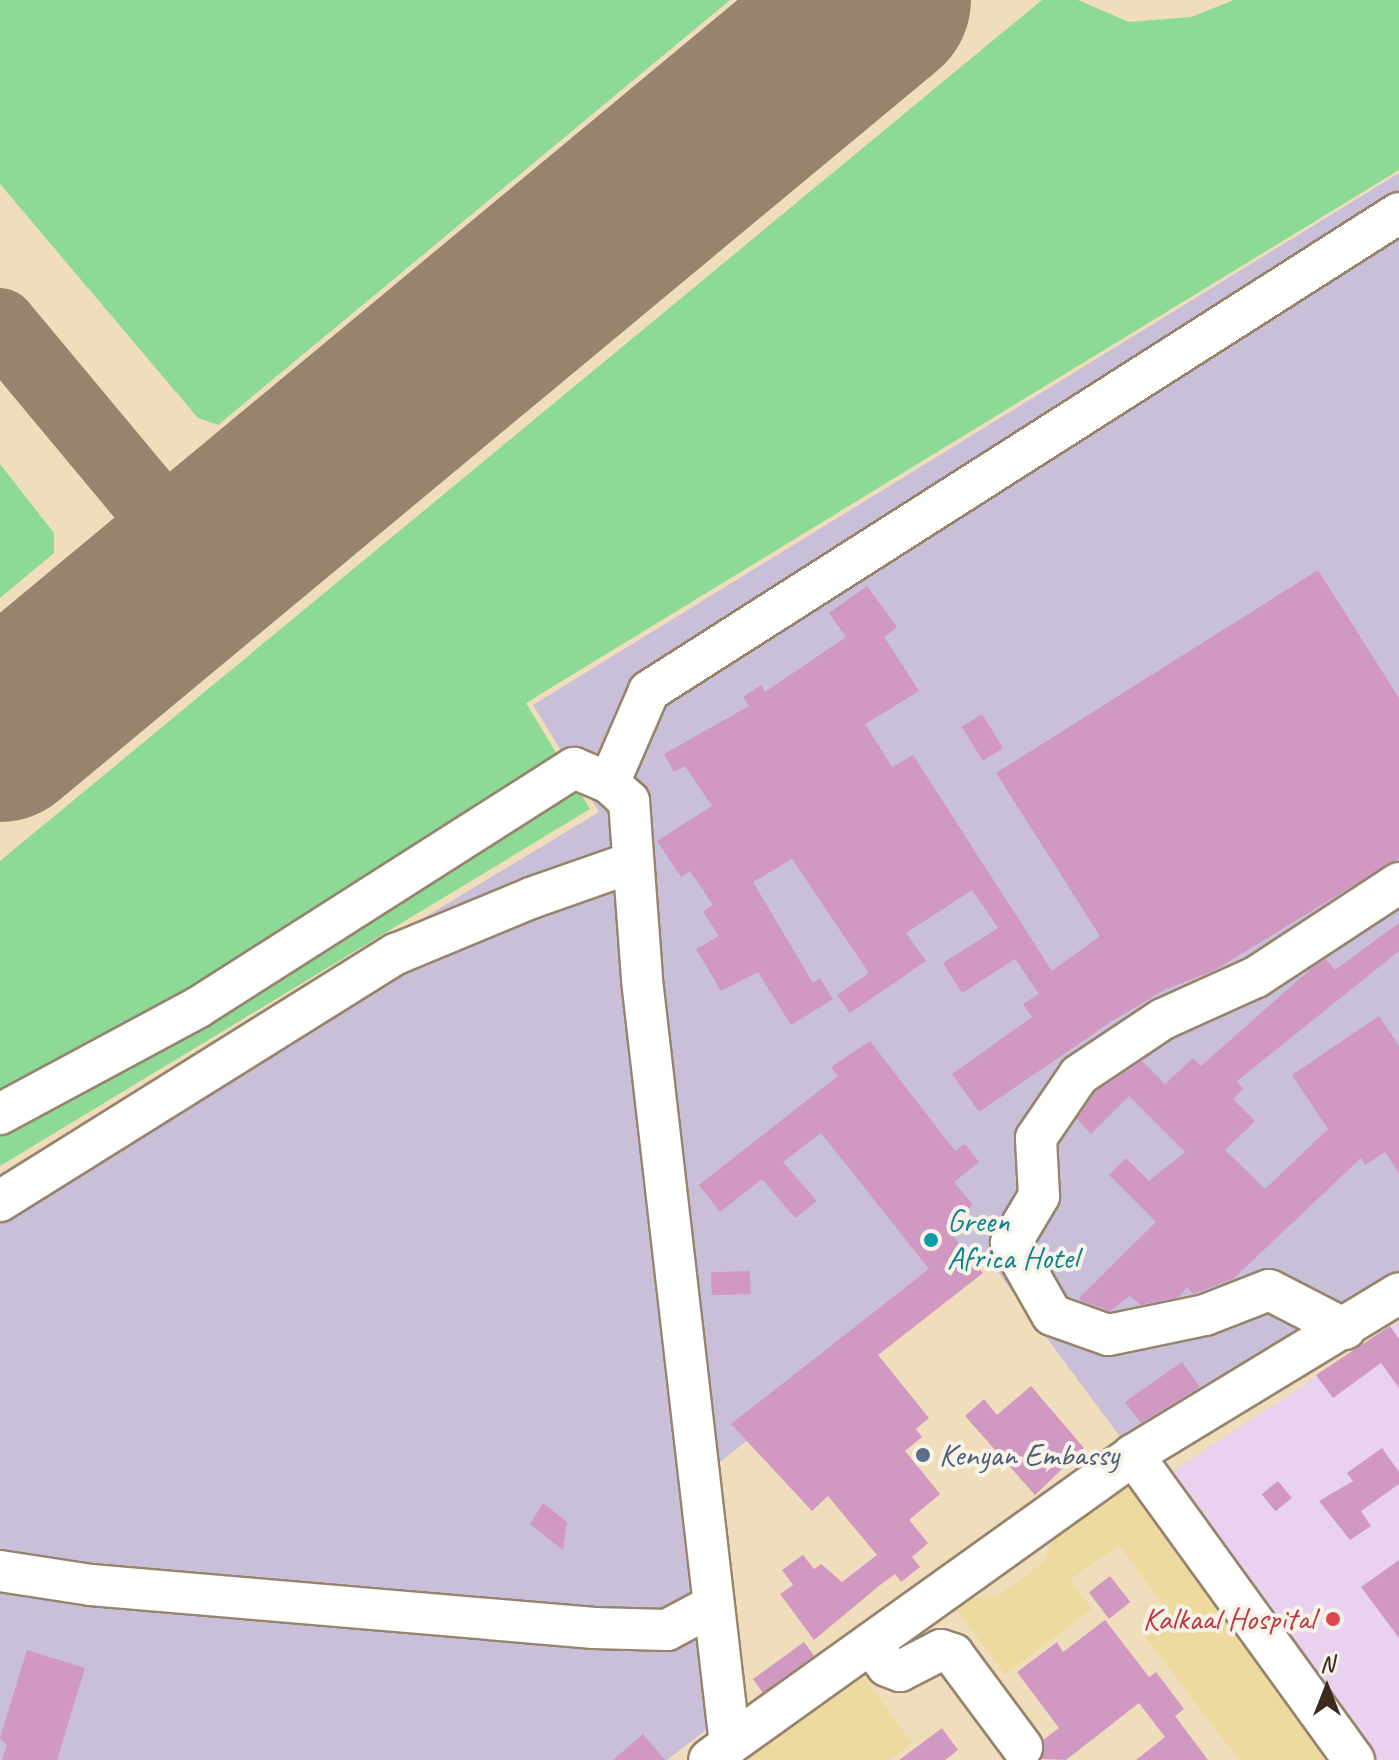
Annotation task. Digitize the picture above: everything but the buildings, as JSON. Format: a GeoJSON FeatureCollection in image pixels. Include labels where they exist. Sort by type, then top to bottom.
{"type":"FeatureCollection","features":[{"type":"Feature","properties":{"kind":"street"},"geometry":{"type":"LineString","coordinates":[[609,783],[649,691],[1399,213]]}},
{"type":"Feature","properties":{"kind":"street"},"geometry":{"type":"LineString","coordinates":[[0,1114],[197,1008],[574,768],[609,783],[629,801],[631,863],[710,1607],[719,1752]]}},
{"type":"Feature","properties":{"kind":"street"},"geometry":{"type":"LineString","coordinates":[[0,1201],[396,954],[631,863]]}},
{"type":"Feature","properties":{"kind":"street"},"geometry":{"type":"LineString","coordinates":[[1345,1329],[1269,1290],[1194,1318],[1108,1335],[1052,1315],[1011,1243],[1039,1196],[1036,1138],[1079,1075],[1163,1019],[1256,977],[1399,883]]}},
{"type":"Feature","properties":{"kind":"street"},"geometry":{"type":"LineString","coordinates":[[719,1752],[1133,1455],[1345,1329],[1399,1293]]}},
{"type":"Feature","properties":{"kind":"street"},"geometry":{"type":"LineString","coordinates":[[1133,1455],[1354,1760]]}},
{"type":"Feature","properties":{"kind":"street"},"geometry":{"type":"LineString","coordinates":[[0,1571],[91,1585],[594,1628],[667,1630],[710,1607]]}},
{"type":"Feature","properties":{"kind":"street"},"geometry":{"type":"LineString","coordinates":[[870,1644],[887,1666],[900,1671],[941,1650],[953,1654],[1022,1747]]}},
{"type":"Feature","properties":{"kind":"shaded area"},"geometry":{"type":"Polygon","coordinates":[[[1399,173],[1399,1279],[1127,1446],[983,1252],[704,1475],[715,1723],[667,1760],[0,1760],[0,1174],[599,812],[533,705],[1399,173]]]}},
{"type":"Feature","properties":{"kind":"shaded area","name":"Kalkaal Hospital"},"geometry":{"type":"Polygon","coordinates":[[[1399,1322],[1399,1760],[1369,1760],[1163,1478],[1399,1322]]]}},
{"type":"Feature","properties":{"kind":"green space"},"geometry":{"type":"Polygon","coordinates":[[[0,0],[730,0],[218,425],[198,418],[0,184],[0,0]]]}},
{"type":"Feature","properties":{"kind":"green space"},"geometry":{"type":"Polygon","coordinates":[[[1042,0],[1078,0],[1129,22],[1191,17],[1234,0],[1399,0],[1399,170],[526,703],[590,809],[0,1166],[0,861],[1042,0]]]}},
{"type":"Feature","properties":{"kind":"green space"},"geometry":{"type":"Polygon","coordinates":[[[0,464],[54,533],[54,553],[0,598],[0,464]]]}},
{"type":"Feature","properties":{"kind":"sand"},"geometry":{"type":"Polygon","coordinates":[[[1136,1482],[1340,1760],[1239,1760],[1140,1630],[1167,1610],[1119,1545],[1070,1580],[1092,1609],[1005,1674],[954,1606],[964,1599],[997,1596],[1042,1564],[1059,1531],[1136,1482]]]}},
{"type":"Feature","properties":{"kind":"sand"},"geometry":{"type":"Polygon","coordinates":[[[862,1675],[912,1743],[889,1760],[747,1760],[862,1675]]]}},
{"type":"Feature","properties":{"kind":"taxiway"},"geometry":{"type":"LineString","coordinates":[[0,324],[201,565]]}},
{"type":"Feature","properties":{"kind":"runway"},"geometry":{"type":"LineString","coordinates":[[0,731],[880,0]]}},
{"type":"Feature","properties":{"kind":"place","name":"Green Africa Hotel"},"geometry":{"type":"Point","coordinates":[931,1240]}},
{"type":"Feature","properties":{"kind":"place","name":"Kenyan Embassy"},"geometry":{"type":"Point","coordinates":[923,1455]}},
{"type":"Feature","properties":{"kind":"place","name":"Kalkaal Hospital"},"geometry":{"type":"Point","coordinates":[1333,1619]}}]}
